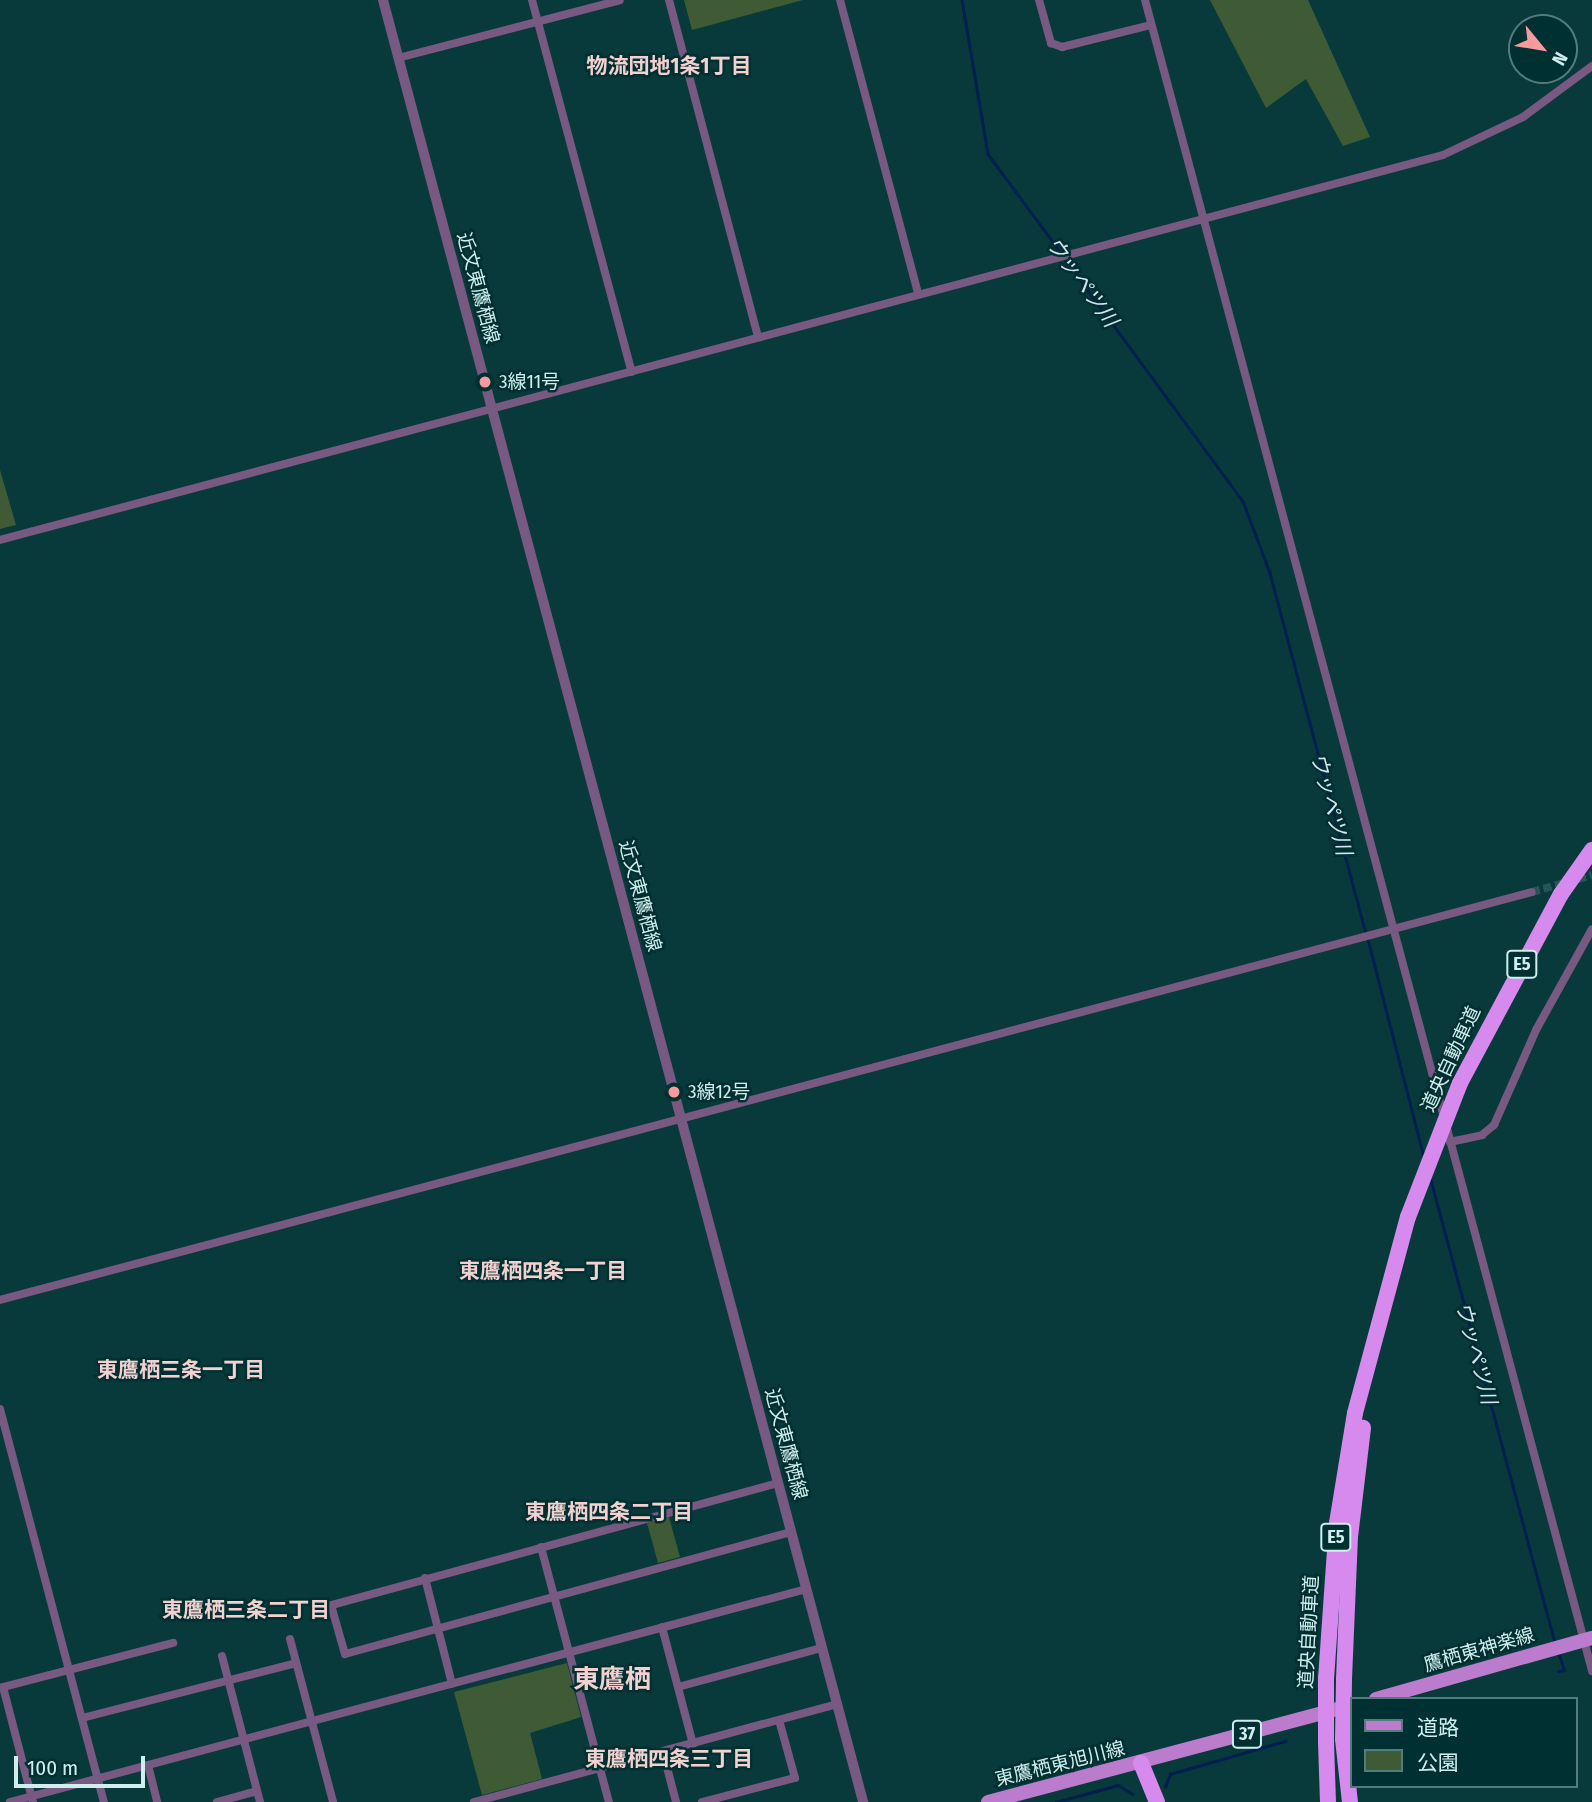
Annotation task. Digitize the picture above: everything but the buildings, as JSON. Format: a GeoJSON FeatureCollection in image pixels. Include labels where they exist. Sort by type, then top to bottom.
{"type":"FeatureCollection","features":[{"type":"Feature","properties":{"kind":"highway","name":"道央自動車道"},"geometry":{"type":"LineString","coordinates":[[1328,1802],[1326,1679],[1337,1522],[1355,1413],[1382,1301],[1408,1217],[1460,1083],[1555,905],[1592,850]]}},
{"type":"Feature","properties":{"kind":"highway","name":"道央自動車道"},"geometry":{"type":"LineString","coordinates":[[1349,1802],[1343,1739],[1350,1537],[1382,1301]]}},
{"type":"Feature","properties":{"kind":"highway"},"geometry":{"type":"LineString","coordinates":[[1141,1763],[1146,1802]]}},
{"type":"Feature","properties":{"kind":"highway"},"geometry":{"type":"LineString","coordinates":[[1141,1763],[1157,1802]]}},
{"type":"Feature","properties":{"kind":"main road","name":"鷹栖東神楽線"},"geometry":{"type":"LineString","coordinates":[[1384,1697],[1582,1641]]}},
{"type":"Feature","properties":{"kind":"main road","name":"37"},"geometry":{"type":"LineString","coordinates":[[1141,1763],[1350,1706]]}},
{"type":"Feature","properties":{"kind":"main road","name":"東鷹栖東旭川線"},"geometry":{"type":"LineString","coordinates":[[988,1802],[1141,1763]]}},
{"type":"Feature","properties":{"kind":"street","name":"近文東鷹栖線"},"geometry":{"type":"LineString","coordinates":[[383,0],[863,1802]]}},
{"type":"Feature","properties":{"kind":"street"},"geometry":{"type":"LineString","coordinates":[[532,0],[632,372]]}},
{"type":"Feature","properties":{"kind":"street"},"geometry":{"type":"LineString","coordinates":[[398,58],[620,0]]}},
{"type":"Feature","properties":{"kind":"street"},"geometry":{"type":"LineString","coordinates":[[669,0],[758,337]]}},
{"type":"Feature","properties":{"kind":"street"},"geometry":{"type":"LineString","coordinates":[[840,0],[918,294]]}},
{"type":"Feature","properties":{"kind":"street"},"geometry":{"type":"LineString","coordinates":[[1039,0],[1051,43],[1062,47],[1152,25]]}},
{"type":"Feature","properties":{"kind":"street"},"geometry":{"type":"LineString","coordinates":[[1145,0],[1592,1671]]}},
{"type":"Feature","properties":{"kind":"street"},"geometry":{"type":"LineString","coordinates":[[0,540],[1204,219],[1477,142],[1523,117],[1592,66]]}},
{"type":"Feature","properties":{"kind":"street"},"geometry":{"type":"LineString","coordinates":[[0,1300],[1532,892]]}},
{"type":"Feature","properties":{"kind":"street"},"geometry":{"type":"LineString","coordinates":[[1450,1142],[1482,1135],[1494,1125],[1536,1030],[1592,929]]}},
{"type":"Feature","properties":{"kind":"street"},"geometry":{"type":"LineString","coordinates":[[0,1409],[104,1802]]}},
{"type":"Feature","properties":{"kind":"street"},"geometry":{"type":"LineString","coordinates":[[778,1483],[331,1605],[345,1654],[792,1532]]}},
{"type":"Feature","properties":{"kind":"street"},"geometry":{"type":"LineString","coordinates":[[541,1547],[609,1802]]}},
{"type":"Feature","properties":{"kind":"street"},"geometry":{"type":"LineString","coordinates":[[425,1578],[452,1684]]}},
{"type":"Feature","properties":{"kind":"street"},"geometry":{"type":"LineString","coordinates":[[10,1802],[32,1799],[148,1765],[807,1589]]}},
{"type":"Feature","properties":{"kind":"street"},"geometry":{"type":"LineString","coordinates":[[662,1628],[693,1744]]}},
{"type":"Feature","properties":{"kind":"street"},"geometry":{"type":"LineString","coordinates":[[290,1639],[333,1802]]}},
{"type":"Feature","properties":{"kind":"street"},"geometry":{"type":"LineString","coordinates":[[32,1799],[1,1687],[173,1643]]}},
{"type":"Feature","properties":{"kind":"street"},"geometry":{"type":"LineString","coordinates":[[678,1687],[822,1648]]}},
{"type":"Feature","properties":{"kind":"street"},"geometry":{"type":"LineString","coordinates":[[222,1656],[260,1802]]}},
{"type":"Feature","properties":{"kind":"street"},"geometry":{"type":"LineString","coordinates":[[82,1718],[296,1663]]}},
{"type":"Feature","properties":{"kind":"street"},"geometry":{"type":"LineString","coordinates":[[474,1802],[838,1704]]}},
{"type":"Feature","properties":{"kind":"street"},"geometry":{"type":"LineString","coordinates":[[702,1802],[794,1778],[779,1720]]}},
{"type":"Feature","properties":{"kind":"street"},"geometry":{"type":"LineString","coordinates":[[663,1752],[676,1802]]}},
{"type":"Feature","properties":{"kind":"street"},"geometry":{"type":"LineString","coordinates":[[148,1765],[157,1802]]}},
{"type":"Feature","properties":{"kind":"street"},"geometry":{"type":"LineString","coordinates":[[217,1802],[257,1791]]}},
{"type":"Feature","properties":{"kind":"green space"},"geometry":{"type":"Polygon","coordinates":[[[684,0],[803,0],[692,30],[684,0]]]}},
{"type":"Feature","properties":{"kind":"green space"},"geometry":{"type":"Polygon","coordinates":[[[1210,0],[1308,0],[1370,137],[1343,146],[1306,79],[1266,108],[1210,0]]]}},
{"type":"Feature","properties":{"kind":"green space"},"geometry":{"type":"Polygon","coordinates":[[[0,470],[16,525],[0,529],[0,470]]]}},
{"type":"Feature","properties":{"kind":"green space"},"geometry":{"type":"Polygon","coordinates":[[[669,1517],[680,1557],[658,1563],[647,1523],[669,1517]]]}},
{"type":"Feature","properties":{"kind":"green space"},"geometry":{"type":"Polygon","coordinates":[[[567,1663],[581,1717],[530,1733],[542,1779],[482,1795],[454,1692],[567,1663]]]}},
{"type":"Feature","properties":{"kind":"waterway","name":"ウッペツ川"},"geometry":{"type":"LineString","coordinates":[[962,0],[988,154],[1062,254]]}},
{"type":"Feature","properties":{"kind":"waterway","name":"ウッペツ川"},"geometry":{"type":"LineString","coordinates":[[1065,259],[1243,501],[1270,573],[1366,933]]}},
{"type":"Feature","properties":{"kind":"waterway","name":"ウッペツ川"},"geometry":{"type":"LineString","coordinates":[[1368,939],[1424,1157]]}},
{"type":"Feature","properties":{"kind":"waterway","name":"ウッペツ川"},"geometry":{"type":"LineString","coordinates":[[1431,1180],[1555,1643]]}},
{"type":"Feature","properties":{"kind":"waterway","name":"ウッペツ川"},"geometry":{"type":"LineString","coordinates":[[1558,1653],[1564,1670],[1558,1671]]}},
{"type":"Feature","properties":{"kind":"waterway","name":"ウッペツ川"},"geometry":{"type":"LineString","coordinates":[[1165,1787],[1170,1774],[1285,1741]]}},
{"type":"Feature","properties":{"kind":"waterway","name":"ウッペツ川"},"geometry":{"type":"LineString","coordinates":[[1056,1802],[1118,1785],[1133,1794]]}},
{"type":"Feature","properties":{"kind":"tunnel"},"geometry":{"type":"LineString","coordinates":[[1532,892],[1592,875]]}},
{"type":"Feature","properties":{"kind":"place","name":"3線11号"},"geometry":{"type":"Point","coordinates":[485,382]}},
{"type":"Feature","properties":{"kind":"place","name":"3線12号"},"geometry":{"type":"Point","coordinates":[674,1092]}},
{"type":"Feature","properties":{"kind":"district","name":"物流団地1条1丁目"},"geometry":{"type":"Point","coordinates":[669,66]}},
{"type":"Feature","properties":{"kind":"district","name":"東鷹栖四条一丁目"},"geometry":{"type":"Point","coordinates":[543,1271]}},
{"type":"Feature","properties":{"kind":"district","name":"東鷹栖三条一丁目"},"geometry":{"type":"Point","coordinates":[181,1370]}},
{"type":"Feature","properties":{"kind":"district","name":"東鷹栖四条二丁目"},"geometry":{"type":"Point","coordinates":[609,1512]}},
{"type":"Feature","properties":{"kind":"district","name":"東鷹栖三条二丁目"},"geometry":{"type":"Point","coordinates":[246,1610]}},
{"type":"Feature","properties":{"kind":"district","name":"東鷹栖"},"geometry":{"type":"Point","coordinates":[612,1680]}},
{"type":"Feature","properties":{"kind":"district","name":"東鷹栖四条三丁目"},"geometry":{"type":"Point","coordinates":[669,1759]}}]}
